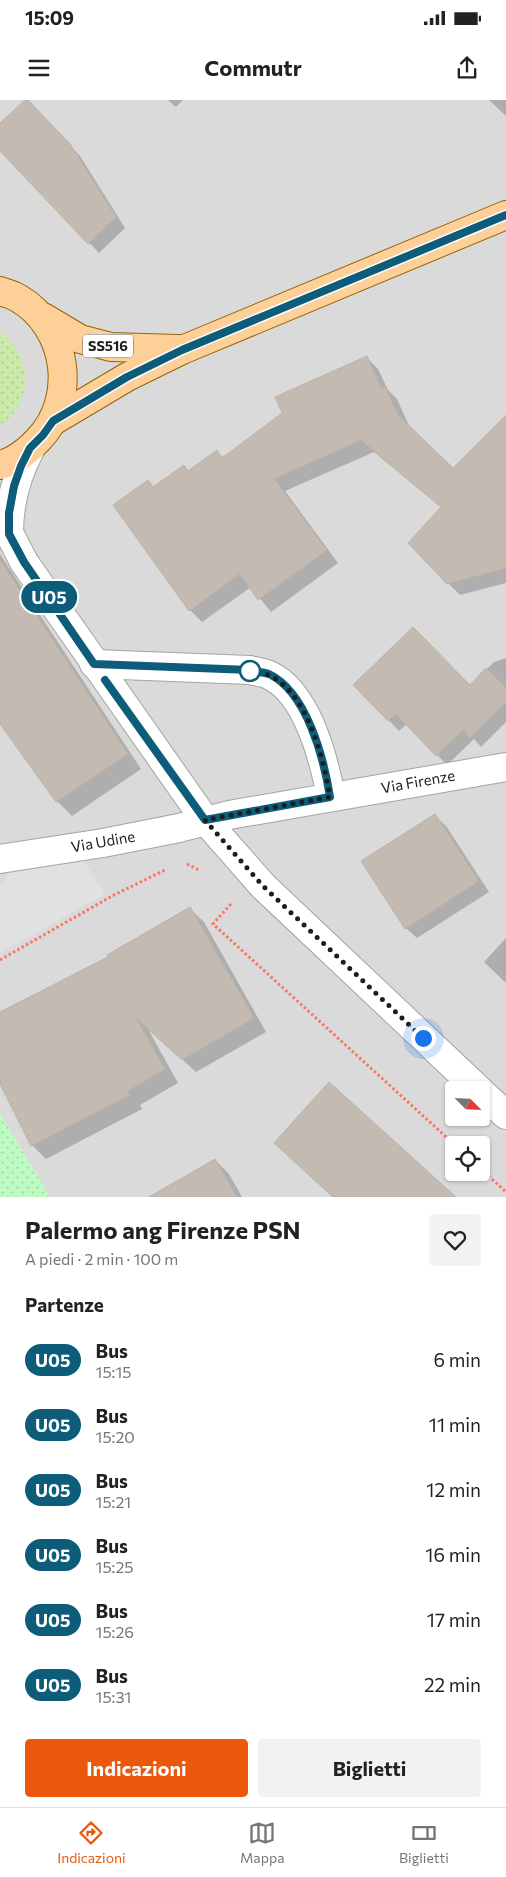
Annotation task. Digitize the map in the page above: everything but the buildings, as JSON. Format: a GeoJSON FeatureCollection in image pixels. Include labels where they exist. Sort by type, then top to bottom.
{"type":"FeatureCollection","features":[{"type":"Feature","properties":{"kind":"main road","name":"SS516"},"geometry":{"type":"LineString","coordinates":[[53,421],[127,377],[182,350],[506,215]]}},
{"type":"Feature","properties":{"kind":"main road","name":"SS516"},"geometry":{"type":"LineString","coordinates":[[0,291],[18,298],[40,316],[80,339],[111,347],[182,350]]}},
{"type":"Feature","properties":{"kind":"main road","name":"SS516"},"geometry":{"type":"LineString","coordinates":[[0,465],[30,448],[43,435],[53,421],[62,394],[63,366],[56,339],[40,316]]}},
{"type":"Feature","properties":{"kind":"street"},"geometry":{"type":"LineString","coordinates":[[30,448],[14,486],[5,527],[24,562],[94,664],[205,820],[263,886],[469,1081]]}},
{"type":"Feature","properties":{"kind":"street"},"geometry":{"type":"LineString","coordinates":[[94,664],[250,670],[268,674],[287,688],[304,712],[315,736],[326,772],[330,797]]}},
{"type":"Feature","properties":{"kind":"street","name":"Via Firenze"},"geometry":{"type":"LineString","coordinates":[[205,820],[506,767]]}},
{"type":"Feature","properties":{"kind":"street","name":"Via Udine"},"geometry":{"type":"LineString","coordinates":[[0,859],[112,841],[179,828],[205,820]]}},
{"type":"Feature","properties":{"kind":"street"},"geometry":{"type":"LineString","coordinates":[[490,1100],[506,1114]]}},
{"type":"Feature","properties":{"kind":"path"},"geometry":{"type":"LineString","coordinates":[[183,864],[188,864],[204,873]]}},
{"type":"Feature","properties":{"kind":"path"},"geometry":{"type":"LineString","coordinates":[[0,960],[112,896],[169,867]]}},
{"type":"Feature","properties":{"kind":"path"},"geometry":{"type":"LineString","coordinates":[[234,900],[213,924],[445,1136]]}},
{"type":"Feature","properties":{"kind":"path"},"geometry":{"type":"LineString","coordinates":[[490,1177],[506,1192]]}},
{"type":"Feature","properties":{"kind":"shaded area"},"geometry":{"type":"Polygon","coordinates":[[[0,100],[506,100],[506,1197],[0,1197],[0,100]]]}},
{"type":"Feature","properties":{"kind":"shaded area"},"geometry":{"type":"Polygon","coordinates":[[[75,847],[105,894],[0,953],[0,886],[7,877],[11,856],[75,847]]]}},
{"type":"Feature","properties":{"kind":"green space"},"geometry":{"type":"Polygon","coordinates":[[[0,332],[10,341],[18,353],[23,365],[25,378],[24,392],[19,404],[11,416],[0,425],[0,332]]]}},
{"type":"Feature","properties":{"kind":"green space"},"geometry":{"type":"Polygon","coordinates":[[[0,1113],[50,1197],[0,1197],[0,1113]]]}},
{"type":"Feature","properties":{"kind":"bus line","name":"U05"},"geometry":{"type":"LineString","coordinates":[[105,680],[205,820],[330,797],[326,772],[315,736],[304,712],[287,688],[268,674],[250,670],[94,664],[24,562],[9,534],[9,513],[14,486],[30,448],[53,421],[127,377],[182,350],[506,215]]}},
{"type":"Feature","properties":{"kind":"route"},"geometry":{"type":"LineString","coordinates":[[250,671],[268,674],[287,688],[304,712],[315,736],[326,772],[330,797],[205,820],[263,886],[423,1038]]}}]}
